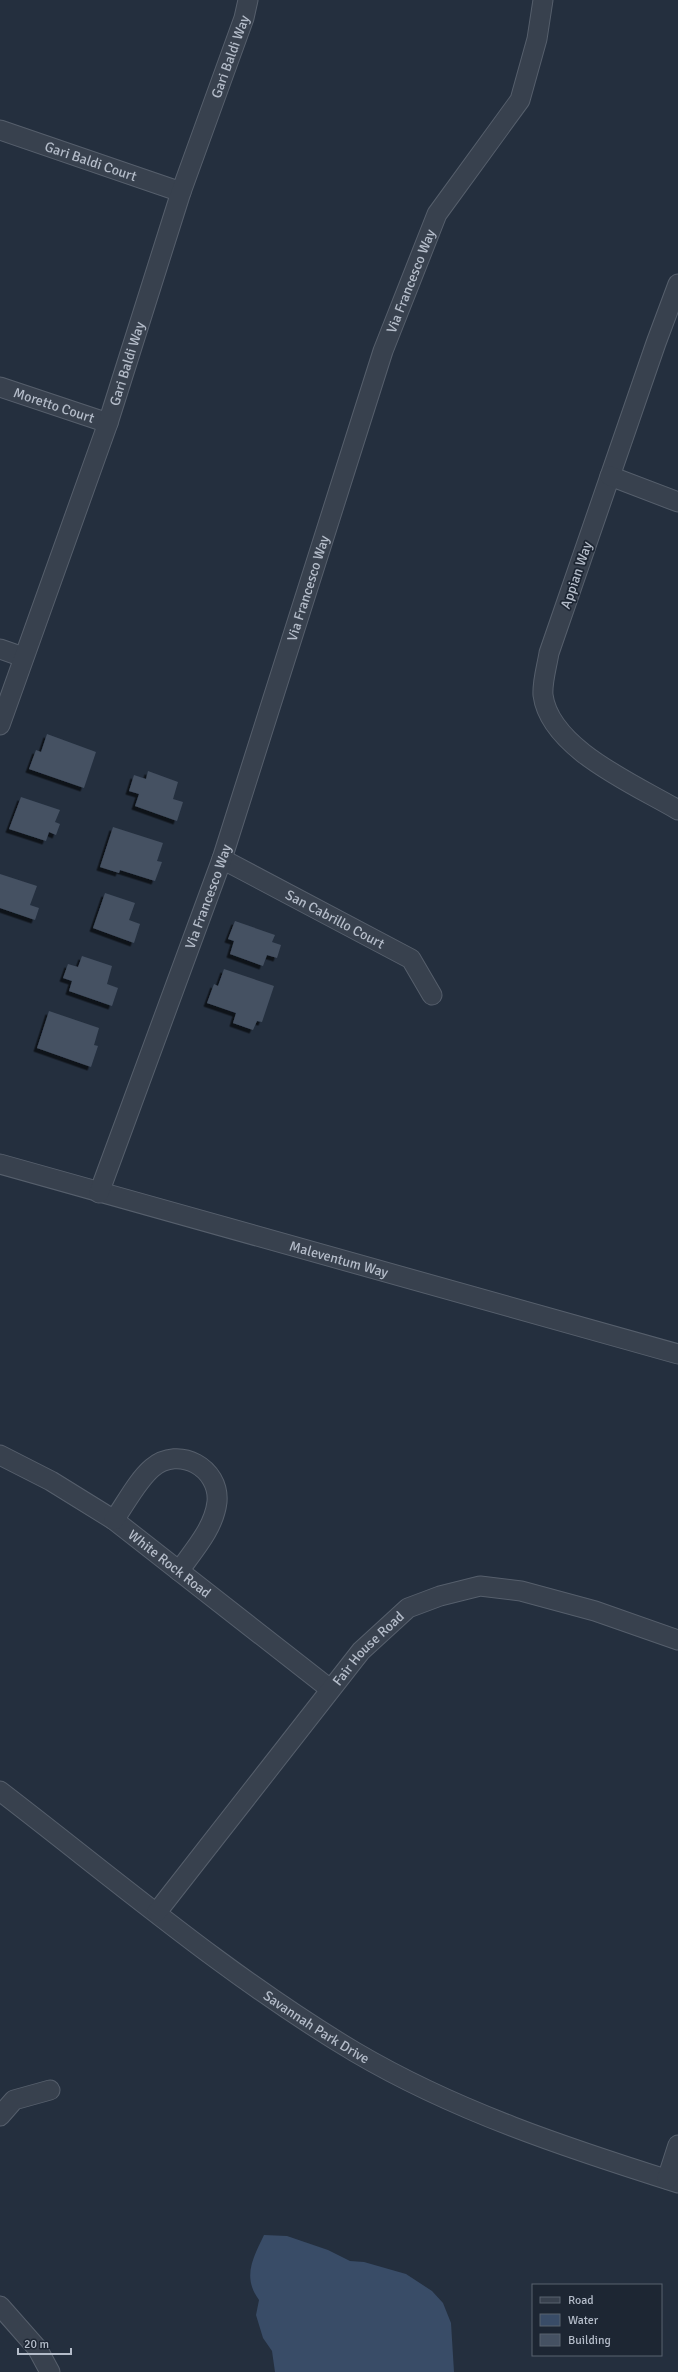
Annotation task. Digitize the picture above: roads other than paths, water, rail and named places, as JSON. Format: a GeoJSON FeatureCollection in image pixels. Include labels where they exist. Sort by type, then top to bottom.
{"type":"FeatureCollection","features":[{"type":"Feature","properties":{"kind":"street","name":"Gari Baldi Way"},"geometry":{"type":"LineString","coordinates":[[0,725],[23,657],[108,423],[181,192],[244,18],[248,0]]}},
{"type":"Feature","properties":{"kind":"street","name":"Via Francesco Way"},"geometry":{"type":"LineString","coordinates":[[99,1192],[222,859],[396,314],[437,214],[520,100],[537,39],[544,0]]}},
{"type":"Feature","properties":{"kind":"street","name":"Gari Baldi Court"},"geometry":{"type":"LineString","coordinates":[[0,130],[181,192]]}},
{"type":"Feature","properties":{"kind":"street","name":"Appian Way"},"geometry":{"type":"LineString","coordinates":[[678,284],[549,653],[543,695],[555,726],[583,754],[678,810]]}},
{"type":"Feature","properties":{"kind":"street","name":"Moretto Court"},"geometry":{"type":"LineString","coordinates":[[0,387],[108,423]]}},
{"type":"Feature","properties":{"kind":"street"},"geometry":{"type":"LineString","coordinates":[[610,476],[678,502]]}},
{"type":"Feature","properties":{"kind":"street"},"geometry":{"type":"LineString","coordinates":[[0,649],[23,657]]}},
{"type":"Feature","properties":{"kind":"street","name":"San Cabrillo Court"},"geometry":{"type":"LineString","coordinates":[[222,859],[411,959],[432,995]]}},
{"type":"Feature","properties":{"kind":"street","name":"Maleventum Way"},"geometry":{"type":"LineString","coordinates":[[0,1164],[678,1354]]}},
{"type":"Feature","properties":{"kind":"street","name":"White Rock Road"},"geometry":{"type":"LineString","coordinates":[[0,1455],[51,1481],[114,1520],[330,1689]]}},
{"type":"Feature","properties":{"kind":"street"},"geometry":{"type":"LineString","coordinates":[[114,1520],[152,1468],[169,1458],[183,1458],[197,1464],[213,1480],[217,1502],[212,1521],[203,1538],[179,1571]]}},
{"type":"Feature","properties":{"kind":"street","name":"Fair House Road"},"geometry":{"type":"LineString","coordinates":[[157,1912],[361,1651],[408,1608],[440,1596],[480,1586],[521,1592],[587,1609],[678,1640]]}},
{"type":"Feature","properties":{"kind":"street","name":"Savannah Park Drive"},"geometry":{"type":"LineString","coordinates":[[0,1791],[269,1997],[355,2052],[412,2083],[504,2123],[596,2157],[672,2181]]}},
{"type":"Feature","properties":{"kind":"street"},"geometry":{"type":"LineString","coordinates":[[0,2116],[14,2100],[50,2090]]}},
{"type":"Feature","properties":{"kind":"street"},"geometry":{"type":"LineString","coordinates":[[672,2181],[678,2145]]}},
{"type":"Feature","properties":{"kind":"street"},"geometry":{"type":"LineString","coordinates":[[0,2306],[36,2348],[50,2372]]}},
{"type":"Feature","properties":{"kind":"water"},"geometry":{"type":"Polygon","coordinates":[[[264,2235],[287,2236],[328,2250],[350,2261],[364,2262],[406,2274],[432,2291],[443,2303],[451,2323],[454,2372],[275,2372],[272,2351],[263,2338],[256,2315],[259,2300],[254,2292],[250,2275],[253,2260],[264,2235]]]}}]}
